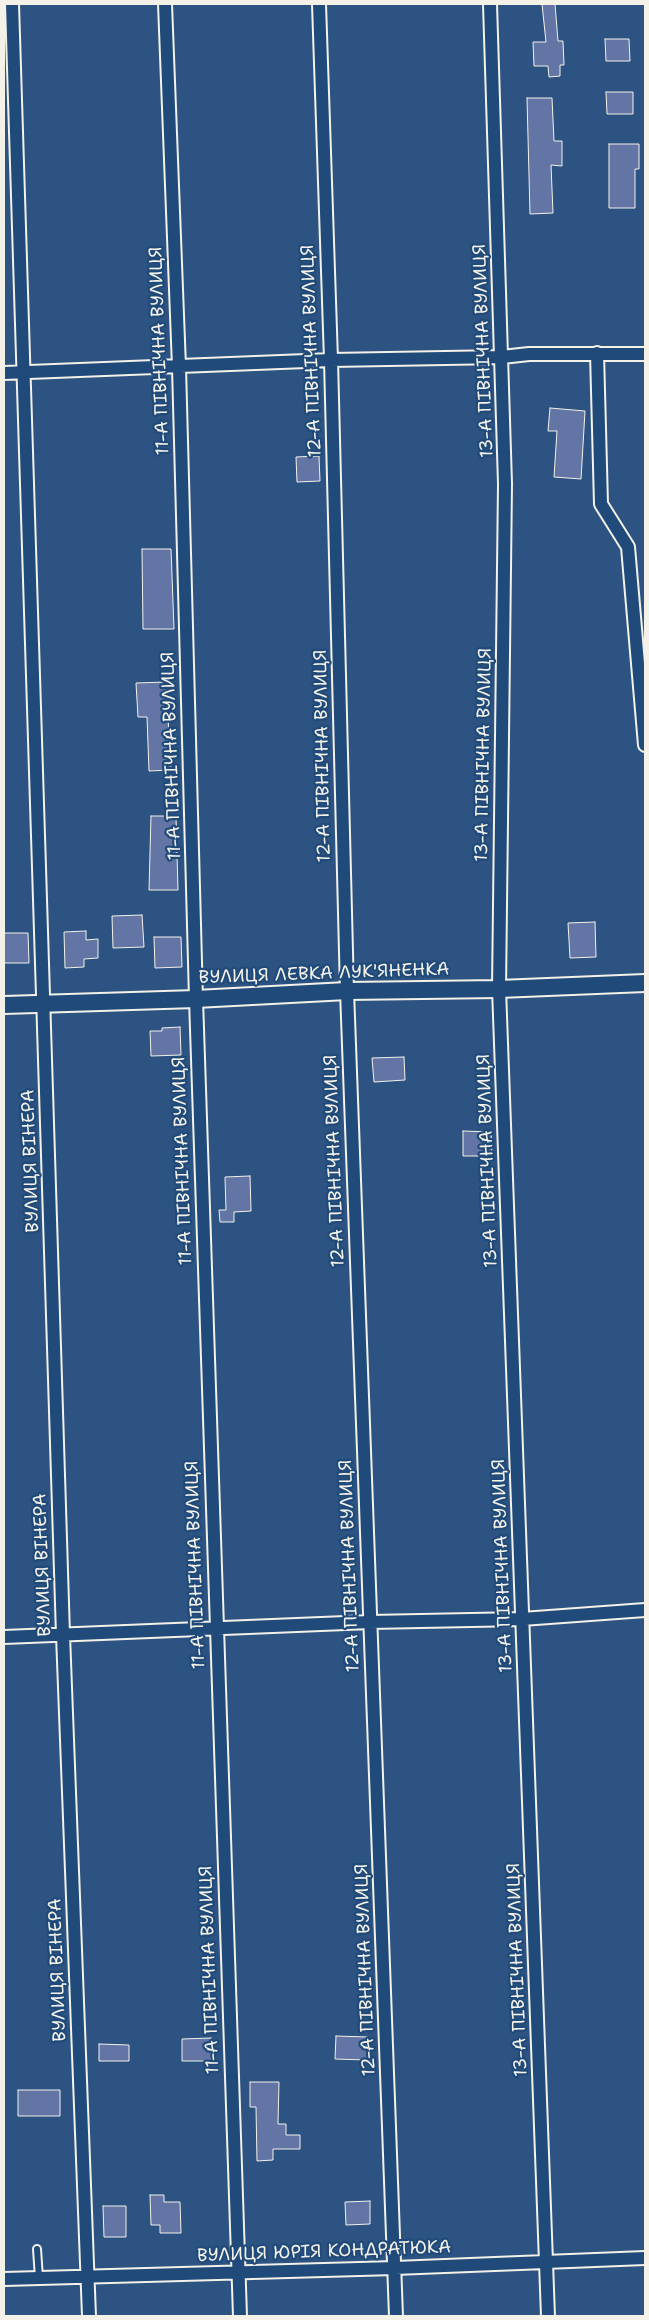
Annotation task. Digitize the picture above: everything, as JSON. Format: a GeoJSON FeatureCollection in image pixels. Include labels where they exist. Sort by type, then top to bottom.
{"type":"FeatureCollection","features":[{"type":"Feature","properties":{"kind":"street","name":"ВУЛИЦЯ ВІНЕРА"},"geometry":{"type":"LineString","coordinates":[[12,4],[63,1635],[89,2316]]}},
{"type":"Feature","properties":{"kind":"street","name":"11-А ПІВНІЧНА ВУЛИЦЯ"},"geometry":{"type":"LineString","coordinates":[[164,4],[179,367],[196,999],[240,2316]]}},
{"type":"Feature","properties":{"kind":"street","name":"12-А ПІВНІЧНА ВУЛИЦЯ"},"geometry":{"type":"LineString","coordinates":[[319,4],[331,360],[346,991],[396,2316]]}},
{"type":"Feature","properties":{"kind":"street","name":"13-А ПІВНІЧНА ВУЛИЦЯ"},"geometry":{"type":"LineString","coordinates":[[490,4],[505,484],[499,989],[548,2316]]}},
{"type":"Feature","properties":{"kind":"street"},"geometry":{"type":"LineString","coordinates":[[597,353],[601,504],[628,546],[645,745]]}},
{"type":"Feature","properties":{"kind":"street"},"geometry":{"type":"LineString","coordinates":[[4,373],[331,360],[502,357],[529,354],[645,354]]}},
{"type":"Feature","properties":{"kind":"street","name":"ВУЛИЦЯ ЛЕВКА ЛУК'ЯНЕНКА"},"geometry":{"type":"LineString","coordinates":[[4,1005],[196,999],[346,991],[499,989],[645,983]]}},
{"type":"Feature","properties":{"kind":"street"},"geometry":{"type":"LineString","coordinates":[[4,1637],[370,1622],[522,1618],[645,1610]]}},
{"type":"Feature","properties":{"kind":"street","name":"ВУЛИЦЯ ЮРІЯ КОНДРАТЮКА"},"geometry":{"type":"LineString","coordinates":[[4,2280],[645,2258]]}},
{"type":"Feature","properties":{"kind":"lane"},"geometry":{"type":"LineString","coordinates":[[37,2249],[39,2278]]}},
{"type":"Feature","properties":{"kind":"building"},"geometry":{"type":"Polygon","coordinates":[[[542,4],[555,4],[558,41],[563,41],[564,65],[560,65],[560,76],[549,77],[548,66],[534,66],[533,42],[546,42],[542,4]]]}},
{"type":"Feature","properties":{"kind":"building"},"geometry":{"type":"Polygon","coordinates":[[[605,39],[629,39],[630,61],[606,61],[605,39]]]}},
{"type":"Feature","properties":{"kind":"building"},"geometry":{"type":"Polygon","coordinates":[[[606,92],[633,92],[633,114],[607,114],[606,92]]]}},
{"type":"Feature","properties":{"kind":"building"},"geometry":{"type":"Polygon","coordinates":[[[527,98],[552,98],[554,141],[562,141],[562,166],[551,165],[553,213],[530,214],[527,98]]]}},
{"type":"Feature","properties":{"kind":"building"},"geometry":{"type":"Polygon","coordinates":[[[609,144],[639,144],[639,169],[635,169],[635,208],[609,208],[609,144]]]}},
{"type":"Feature","properties":{"kind":"building"},"geometry":{"type":"Polygon","coordinates":[[[550,408],[585,411],[581,479],[554,477],[557,431],[548,431],[550,408]]]}},
{"type":"Feature","properties":{"kind":"building"},"geometry":{"type":"Polygon","coordinates":[[[319,456],[320,481],[297,482],[296,457],[319,456]]]}},
{"type":"Feature","properties":{"kind":"building"},"geometry":{"type":"Polygon","coordinates":[[[142,549],[171,549],[174,629],[143,629],[142,549]]]}},
{"type":"Feature","properties":{"kind":"building"},"geometry":{"type":"Polygon","coordinates":[[[166,682],[171,770],[149,771],[147,717],[138,717],[136,683],[166,682]]]}},
{"type":"Feature","properties":{"kind":"building"},"geometry":{"type":"Polygon","coordinates":[[[151,816],[176,816],[178,890],[149,890],[151,816]]]}},
{"type":"Feature","properties":{"kind":"building"},"geometry":{"type":"Polygon","coordinates":[[[142,915],[144,947],[113,948],[112,916],[142,915]]]}},
{"type":"Feature","properties":{"kind":"building"},"geometry":{"type":"Polygon","coordinates":[[[595,922],[596,957],[570,958],[568,923],[595,922]]]}},
{"type":"Feature","properties":{"kind":"building"},"geometry":{"type":"Polygon","coordinates":[[[86,931],[86,940],[98,939],[98,958],[84,959],[84,967],[65,968],[64,932],[86,931]]]}},
{"type":"Feature","properties":{"kind":"building"},"geometry":{"type":"Polygon","coordinates":[[[4,933],[28,933],[29,963],[4,963],[4,933]]]}},
{"type":"Feature","properties":{"kind":"building"},"geometry":{"type":"Polygon","coordinates":[[[154,937],[181,937],[182,967],[155,968],[154,937]]]}},
{"type":"Feature","properties":{"kind":"building"},"geometry":{"type":"Polygon","coordinates":[[[180,1027],[181,1055],[151,1056],[150,1031],[162,1031],[162,1028],[180,1027]]]}},
{"type":"Feature","properties":{"kind":"building"},"geometry":{"type":"Polygon","coordinates":[[[404,1057],[405,1080],[374,1082],[372,1058],[404,1057]]]}},
{"type":"Feature","properties":{"kind":"building"},"geometry":{"type":"Polygon","coordinates":[[[463,1131],[491,1132],[492,1156],[463,1156],[463,1131]]]}},
{"type":"Feature","properties":{"kind":"building"},"geometry":{"type":"Polygon","coordinates":[[[250,1176],[251,1211],[234,1212],[234,1222],[220,1222],[219,1210],[226,1210],[225,1177],[250,1176]]]}},
{"type":"Feature","properties":{"kind":"building"},"geometry":{"type":"Polygon","coordinates":[[[336,2036],[368,2037],[367,2060],[335,2059],[336,2036]]]}},
{"type":"Feature","properties":{"kind":"building"},"geometry":{"type":"Polygon","coordinates":[[[211,2038],[211,2061],[182,2061],[182,2039],[211,2038]]]}},
{"type":"Feature","properties":{"kind":"building"},"geometry":{"type":"Polygon","coordinates":[[[99,2044],[129,2045],[129,2061],[99,2061],[99,2044]]]}},
{"type":"Feature","properties":{"kind":"building"},"geometry":{"type":"Polygon","coordinates":[[[250,2082],[279,2082],[278,2124],[286,2124],[286,2135],[300,2135],[300,2149],[273,2149],[273,2160],[257,2161],[256,2107],[250,2107],[250,2082]]]}},
{"type":"Feature","properties":{"kind":"building"},"geometry":{"type":"Polygon","coordinates":[[[18,2090],[60,2090],[60,2116],[18,2116],[18,2090]]]}},
{"type":"Feature","properties":{"kind":"building"},"geometry":{"type":"Polygon","coordinates":[[[150,2195],[164,2195],[164,2202],[180,2202],[181,2233],[160,2233],[160,2225],[151,2225],[150,2195]]]}},
{"type":"Feature","properties":{"kind":"building"},"geometry":{"type":"Polygon","coordinates":[[[370,2201],[370,2224],[346,2225],[345,2202],[370,2201]]]}},
{"type":"Feature","properties":{"kind":"building"},"geometry":{"type":"Polygon","coordinates":[[[103,2206],[126,2206],[126,2237],[104,2237],[103,2206]]]}}]}
